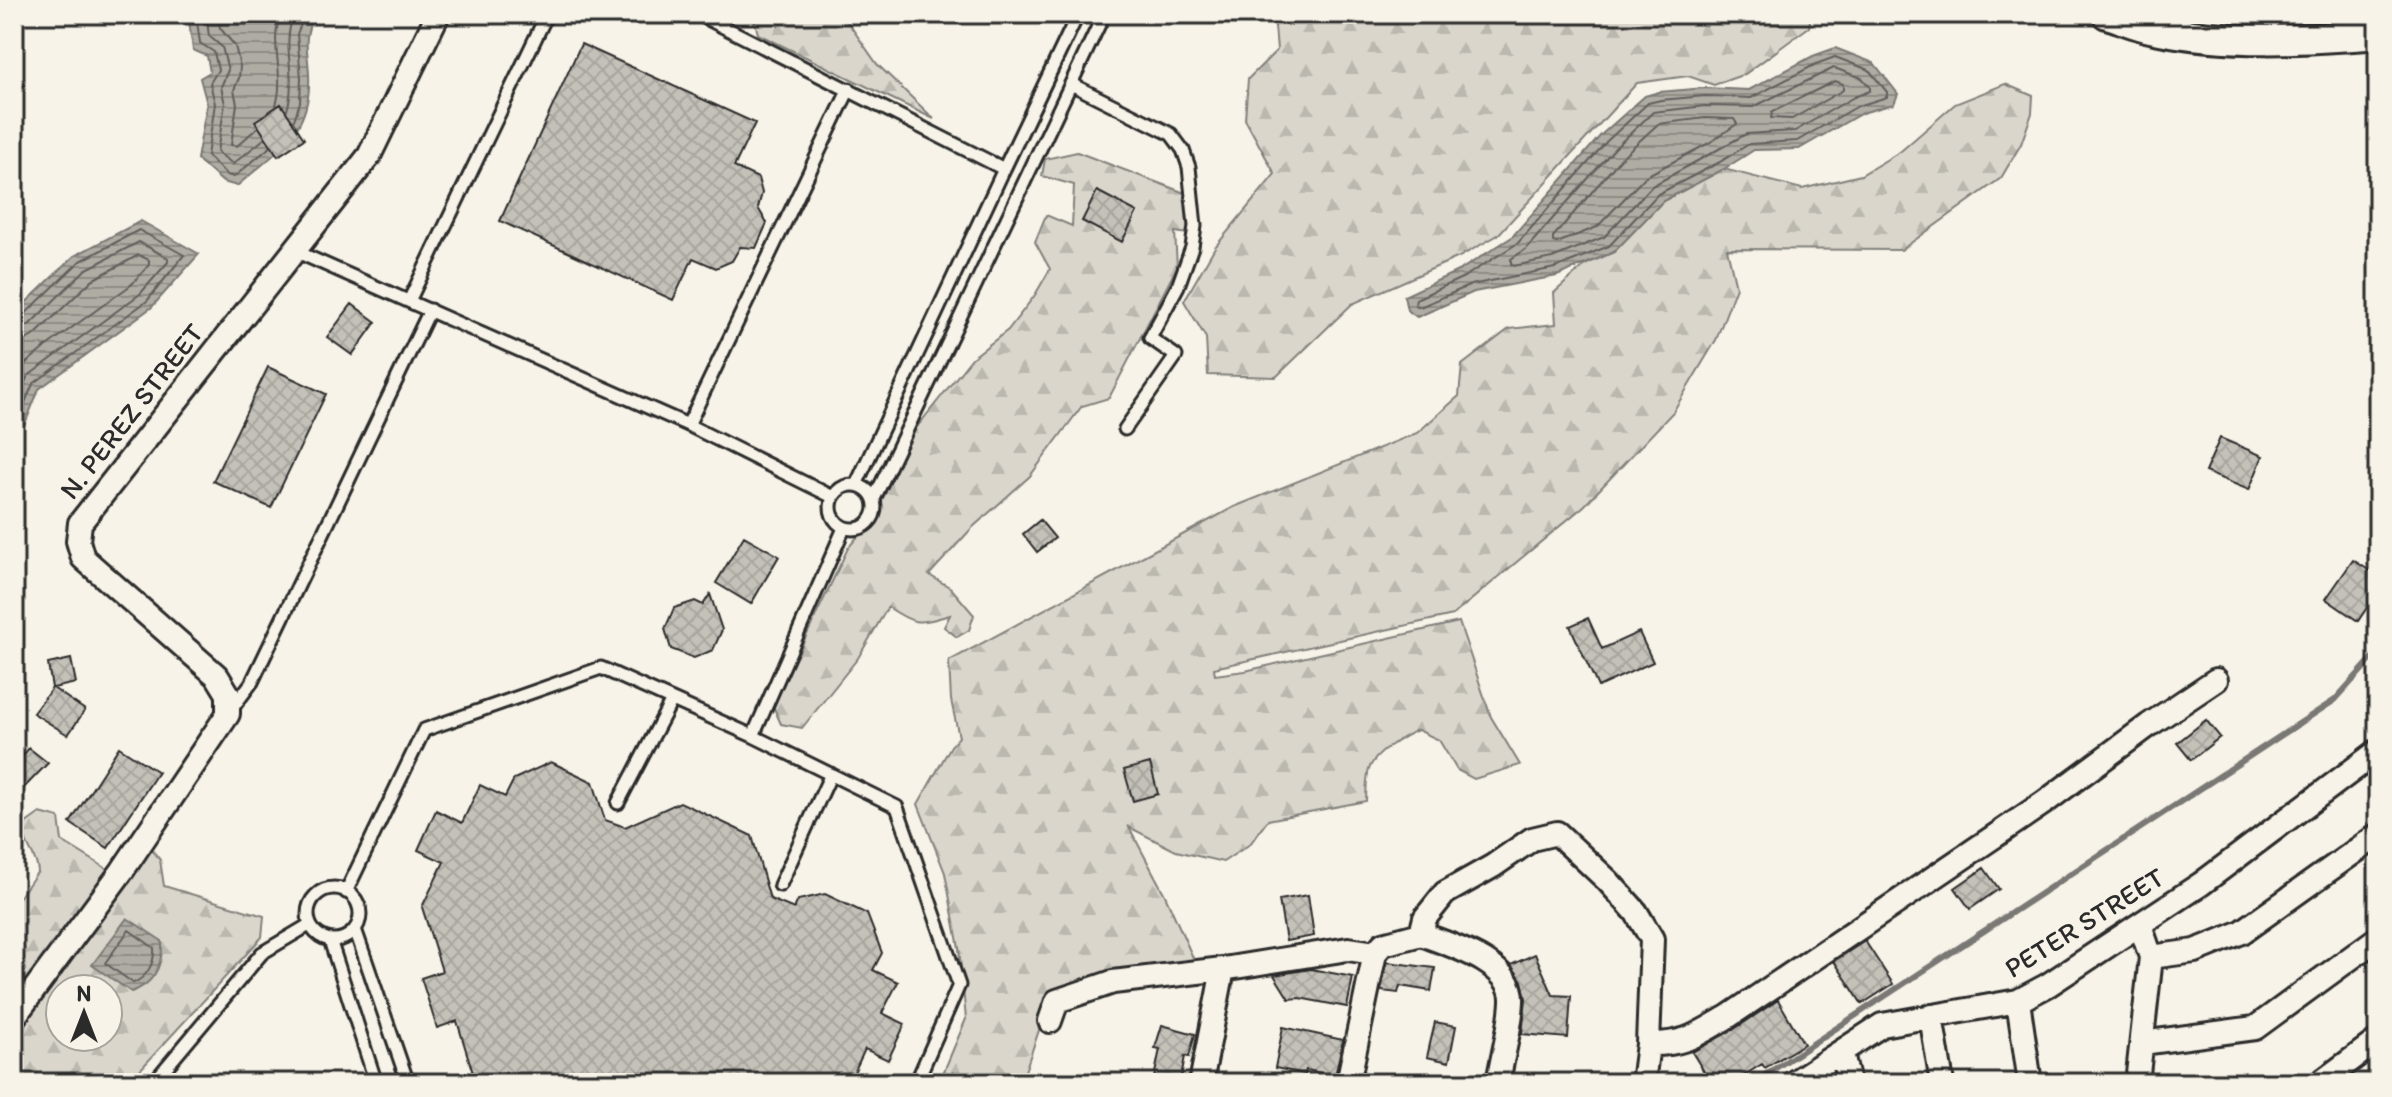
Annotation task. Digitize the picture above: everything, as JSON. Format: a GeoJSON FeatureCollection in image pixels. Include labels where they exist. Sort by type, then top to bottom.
{"type":"FeatureCollection","features":[{"type":"Feature","properties":{"kind":"street","name":"N. PEREZ STREET"},"geometry":{"type":"LineString","coordinates":[[228,714],[228,694],[217,676],[83,558],[78,541],[80,523],[369,156],[438,14]]}},
{"type":"Feature","properties":{"kind":"street"},"geometry":{"type":"LineString","coordinates":[[2107,14],[2153,29],[2207,36],[2330,38],[2378,34]]}},
{"type":"Feature","properties":{"kind":"street"},"geometry":{"type":"LineString","coordinates":[[1648,1044],[1673,1044],[1690,1039],[1729,1016],[2045,802],[2216,680]]}},
{"type":"Feature","properties":{"kind":"street"},"geometry":{"type":"LineString","coordinates":[[14,1017],[122,871],[228,714]]}},
{"type":"Feature","properties":{"kind":"street","name":"PETER STREET"},"geometry":{"type":"LineString","coordinates":[[1793,1083],[1882,1025],[2018,1001],[2048,985],[2201,884],[2378,751]]}},
{"type":"Feature","properties":{"kind":"street"},"geometry":{"type":"LineString","coordinates":[[1421,934],[1425,918],[1445,893],[1532,839],[1557,833],[1636,912],[1652,939],[1648,1044],[1643,1083]]}},
{"type":"Feature","properties":{"kind":"street"},"geometry":{"type":"LineString","coordinates":[[2151,957],[2195,951],[2242,932],[2378,835]]}},
{"type":"Feature","properties":{"kind":"street"},"geometry":{"type":"LineString","coordinates":[[2137,1083],[2151,957],[2140,925]]}},
{"type":"Feature","properties":{"kind":"street"},"geometry":{"type":"LineString","coordinates":[[1348,1083],[1375,953],[1383,944],[1421,934],[1496,968],[1508,983],[1512,999],[1498,1083]]}},
{"type":"Feature","properties":{"kind":"street"},"geometry":{"type":"LineString","coordinates":[[2142,1043],[2255,1028],[2378,938]]}},
{"type":"Feature","properties":{"kind":"street"},"geometry":{"type":"LineString","coordinates":[[1050,1021],[1057,1001],[1113,982],[1223,969],[1348,949],[1375,953]]}},
{"type":"Feature","properties":{"kind":"street"},"geometry":{"type":"LineString","coordinates":[[1201,1083],[1223,969]]}},
{"type":"Feature","properties":{"kind":"street"},"geometry":{"type":"LineString","coordinates":[[2018,1001],[2030,1083]]}},
{"type":"Feature","properties":{"kind":"street"},"geometry":{"type":"LineString","coordinates":[[1931,1016],[1942,1083]]}},
{"type":"Feature","properties":{"kind":"street"},"geometry":{"type":"LineString","coordinates":[[2320,1083],[2378,1040]]}},
{"type":"Feature","properties":{"kind":"street"},"geometry":{"type":"LineString","coordinates":[[1842,1053],[1849,1083]]}},
{"type":"Feature","properties":{"kind":"lane"},"geometry":{"type":"LineString","coordinates":[[409,301],[547,14]]}},
{"type":"Feature","properties":{"kind":"lane"},"geometry":{"type":"LineString","coordinates":[[698,14],[1004,169]]}},
{"type":"Feature","properties":{"kind":"lane"},"geometry":{"type":"LineString","coordinates":[[856,485],[1078,14]]}},
{"type":"Feature","properties":{"kind":"lane"},"geometry":{"type":"LineString","coordinates":[[874,499],[870,492],[856,485],[847,485],[833,497],[832,514],[844,528],[862,528],[874,515],[874,499],[1104,14]]}},
{"type":"Feature","properties":{"kind":"lane"},"geometry":{"type":"LineString","coordinates":[[1071,84],[1171,134],[1183,150],[1189,167],[1195,226],[1192,247],[1178,286],[1150,338],[1176,356],[1125,429]]}},
{"type":"Feature","properties":{"kind":"lane"},"geometry":{"type":"LineString","coordinates":[[688,425],[849,89]]}},
{"type":"Feature","properties":{"kind":"lane"},"geometry":{"type":"LineString","coordinates":[[295,251],[688,425],[833,497]]}},
{"type":"Feature","properties":{"kind":"lane"},"geometry":{"type":"LineString","coordinates":[[228,714],[252,682],[430,310]]}},
{"type":"Feature","properties":{"kind":"lane"},"geometry":{"type":"LineString","coordinates":[[753,736],[844,528]]}},
{"type":"Feature","properties":{"kind":"lane"},"geometry":{"type":"LineString","coordinates":[[346,892],[424,730],[601,668],[753,736],[897,807],[959,985],[916,1083]]}},
{"type":"Feature","properties":{"kind":"lane"},"geometry":{"type":"LineString","coordinates":[[618,803],[672,700]]}},
{"type":"Feature","properties":{"kind":"lane"},"geometry":{"type":"LineString","coordinates":[[780,885],[831,774]]}},
{"type":"Feature","properties":{"kind":"lane"},"geometry":{"type":"LineString","coordinates":[[331,888],[346,892],[358,904],[359,921],[355,929],[344,938],[321,938],[309,925],[308,909],[316,895],[331,888]]}},
{"type":"Feature","properties":{"kind":"lane"},"geometry":{"type":"LineString","coordinates":[[153,1083],[262,953],[309,925]]}},
{"type":"Feature","properties":{"kind":"lane"},"geometry":{"type":"LineString","coordinates":[[355,929],[408,1083]]}},
{"type":"Feature","properties":{"kind":"lane"},"geometry":{"type":"LineString","coordinates":[[330,940],[376,1083]]}},
{"type":"Feature","properties":{"kind":"green space"},"geometry":{"type":"Polygon","coordinates":[[[753,14],[842,14],[877,64],[934,119],[758,34],[753,14]]]}},
{"type":"Feature","properties":{"kind":"green space"},"geometry":{"type":"Polygon","coordinates":[[[1274,14],[1811,14],[1809,27],[1745,74],[1714,85],[1688,76],[1637,83],[1498,235],[1459,257],[1352,304],[1276,377],[1208,375],[1206,338],[1184,301],[1215,247],[1275,174],[1245,119],[1248,79],[1277,50],[1274,14]]]}},
{"type":"Feature","properties":{"kind":"green space"},"geometry":{"type":"Polygon","coordinates":[[[2005,84],[2033,96],[2032,113],[2021,144],[2001,178],[1901,250],[1727,249],[1736,287],[1716,340],[1673,412],[1584,506],[1453,615],[1214,668],[1215,675],[1245,671],[1459,622],[1491,717],[1520,765],[1474,779],[1457,770],[1439,740],[1418,730],[1376,758],[1367,776],[1366,801],[1268,820],[1250,844],[1223,862],[1176,851],[1129,827],[1165,895],[1194,960],[1111,974],[1051,995],[1021,1083],[939,1083],[966,1019],[959,948],[945,873],[918,804],[959,737],[951,700],[949,661],[1234,507],[1417,433],[1459,396],[1462,365],[1509,329],[1556,324],[1554,293],[1585,265],[1614,252],[1663,201],[1724,169],[1802,189],[1861,175],[1901,151],[1955,104],[2005,84]]]}},
{"type":"Feature","properties":{"kind":"green space"},"geometry":{"type":"Polygon","coordinates":[[[1077,152],[1185,193],[1188,234],[1175,232],[1177,267],[1109,398],[1082,406],[1030,476],[972,528],[929,575],[951,588],[974,615],[969,630],[957,637],[944,627],[950,615],[918,622],[888,607],[858,658],[802,728],[781,724],[773,706],[848,548],[870,522],[897,452],[972,358],[1008,330],[1050,269],[1035,242],[1046,215],[1072,226],[1074,185],[1042,176],[1045,159],[1077,152]]]}},
{"type":"Feature","properties":{"kind":"green space"},"geometry":{"type":"Polygon","coordinates":[[[40,813],[59,818],[62,841],[109,870],[125,843],[149,846],[160,860],[164,886],[264,916],[262,937],[128,1083],[36,1083],[14,1074],[14,905],[38,871],[22,826],[40,813]]]}},
{"type":"Feature","properties":{"kind":"water"},"geometry":{"type":"Polygon","coordinates":[[[188,14],[314,14],[307,38],[308,95],[298,127],[278,151],[237,186],[223,182],[197,159],[207,104],[200,78],[210,72],[207,56],[193,50],[188,14]]]}},
{"type":"Feature","properties":{"kind":"water"},"geometry":{"type":"Polygon","coordinates":[[[1835,48],[1874,63],[1898,94],[1894,104],[1862,113],[1799,149],[1754,150],[1663,201],[1614,252],[1557,276],[1474,292],[1417,317],[1407,310],[1404,296],[1460,270],[1512,237],[1601,135],[1645,96],[1705,88],[1749,90],[1813,56],[1835,48]]]}},
{"type":"Feature","properties":{"kind":"water"},"geometry":{"type":"Polygon","coordinates":[[[141,221],[199,254],[152,307],[39,389],[25,424],[14,427],[14,314],[74,256],[141,221]]]}},
{"type":"Feature","properties":{"kind":"water"},"geometry":{"type":"Polygon","coordinates":[[[127,918],[162,941],[156,972],[146,984],[131,992],[124,987],[124,973],[104,973],[92,965],[127,918]]]}},
{"type":"Feature","properties":{"kind":"building"},"geometry":{"type":"Polygon","coordinates":[[[581,44],[755,123],[734,167],[758,178],[762,193],[758,208],[767,223],[756,248],[740,247],[732,261],[716,268],[693,258],[673,300],[500,221],[581,44]]]}},
{"type":"Feature","properties":{"kind":"building"},"geometry":{"type":"Polygon","coordinates":[[[281,104],[304,139],[278,156],[255,121],[281,104]]]}},
{"type":"Feature","properties":{"kind":"building"},"geometry":{"type":"Polygon","coordinates":[[[1097,191],[1137,212],[1122,242],[1082,221],[1097,191]]]}},
{"type":"Feature","properties":{"kind":"building"},"geometry":{"type":"Polygon","coordinates":[[[352,304],[376,322],[352,355],[327,337],[352,304]]]}},
{"type":"Feature","properties":{"kind":"building"},"geometry":{"type":"Polygon","coordinates":[[[268,367],[326,394],[271,508],[213,481],[268,367]]]}},
{"type":"Feature","properties":{"kind":"building"},"geometry":{"type":"Polygon","coordinates":[[[2220,438],[2263,456],[2249,490],[2205,472],[2220,438]]]}},
{"type":"Feature","properties":{"kind":"building"},"geometry":{"type":"Polygon","coordinates":[[[1040,520],[1055,538],[1037,552],[1023,534],[1040,520]]]}},
{"type":"Feature","properties":{"kind":"building"},"geometry":{"type":"Polygon","coordinates":[[[744,536],[779,556],[751,604],[716,583],[744,536]]]}},
{"type":"Feature","properties":{"kind":"building"},"geometry":{"type":"Polygon","coordinates":[[[2353,560],[2378,576],[2378,591],[2358,621],[2326,599],[2353,560]]]}},
{"type":"Feature","properties":{"kind":"building"},"geometry":{"type":"Polygon","coordinates":[[[710,594],[722,630],[713,650],[694,658],[671,649],[665,629],[674,608],[695,601],[703,605],[710,594]]]}},
{"type":"Feature","properties":{"kind":"building"},"geometry":{"type":"Polygon","coordinates":[[[1588,618],[1602,649],[1639,632],[1653,662],[1598,687],[1570,626],[1588,618]]]}},
{"type":"Feature","properties":{"kind":"building"},"geometry":{"type":"Polygon","coordinates":[[[71,659],[76,683],[53,688],[85,710],[68,735],[33,713],[52,688],[48,664],[71,659]]]}},
{"type":"Feature","properties":{"kind":"building"},"geometry":{"type":"Polygon","coordinates":[[[2206,720],[2220,737],[2191,760],[2177,743],[2206,720]]]}},
{"type":"Feature","properties":{"kind":"building"},"geometry":{"type":"Polygon","coordinates":[[[119,747],[158,772],[108,848],[70,823],[119,747]]]}},
{"type":"Feature","properties":{"kind":"building"},"geometry":{"type":"Polygon","coordinates":[[[29,748],[48,763],[14,798],[14,767],[29,748]]]}},
{"type":"Feature","properties":{"kind":"building"},"geometry":{"type":"Polygon","coordinates":[[[551,762],[593,782],[605,820],[625,827],[680,802],[752,836],[770,899],[794,909],[798,900],[825,894],[867,914],[882,953],[873,970],[898,982],[882,1013],[905,1024],[888,1060],[865,1049],[849,1083],[476,1083],[457,1021],[437,1028],[421,978],[442,971],[422,907],[444,862],[418,850],[436,810],[462,823],[480,785],[505,797],[514,779],[551,762]]]}},
{"type":"Feature","properties":{"kind":"building"},"geometry":{"type":"Polygon","coordinates":[[[1150,763],[1158,794],[1133,801],[1124,770],[1150,763]]]}},
{"type":"Feature","properties":{"kind":"building"},"geometry":{"type":"Polygon","coordinates":[[[1984,868],[1999,889],[1970,909],[1955,888],[1984,868]]]}},
{"type":"Feature","properties":{"kind":"building"},"geometry":{"type":"Polygon","coordinates":[[[1308,895],[1314,936],[1286,941],[1279,900],[1308,895]]]}},
{"type":"Feature","properties":{"kind":"building"},"geometry":{"type":"Polygon","coordinates":[[[1865,941],[1893,984],[1862,1004],[1834,961],[1865,941]]]}},
{"type":"Feature","properties":{"kind":"building"},"geometry":{"type":"Polygon","coordinates":[[[1535,954],[1553,995],[1571,996],[1568,1038],[1522,1034],[1526,999],[1522,981],[1511,965],[1535,954]]]}},
{"type":"Feature","properties":{"kind":"building"},"geometry":{"type":"Polygon","coordinates":[[[1387,962],[1435,968],[1431,991],[1400,986],[1398,993],[1381,991],[1387,962]]]}},
{"type":"Feature","properties":{"kind":"building"},"geometry":{"type":"Polygon","coordinates":[[[1311,969],[1353,977],[1347,1007],[1289,999],[1274,975],[1311,969]]]}},
{"type":"Feature","properties":{"kind":"building"},"geometry":{"type":"Polygon","coordinates":[[[1778,1000],[1804,1044],[1765,1068],[1762,1064],[1732,1083],[1711,1083],[1692,1052],[1778,1000]]]}},
{"type":"Feature","properties":{"kind":"building"},"geometry":{"type":"Polygon","coordinates":[[[1435,1022],[1456,1026],[1449,1062],[1427,1057],[1435,1022]]]}},
{"type":"Feature","properties":{"kind":"building"},"geometry":{"type":"Polygon","coordinates":[[[1162,1025],[1195,1034],[1189,1057],[1185,1056],[1180,1083],[1153,1083],[1160,1049],[1155,1048],[1162,1025]]]}},
{"type":"Feature","properties":{"kind":"building"},"geometry":{"type":"Polygon","coordinates":[[[1283,1027],[1343,1040],[1335,1076],[1275,1068],[1283,1027]]]}},
{"type":"Feature","properties":{"kind":"waterway"},"geometry":{"type":"LineString","coordinates":[[1753,1083],[2335,700],[2378,652]]}}]}
